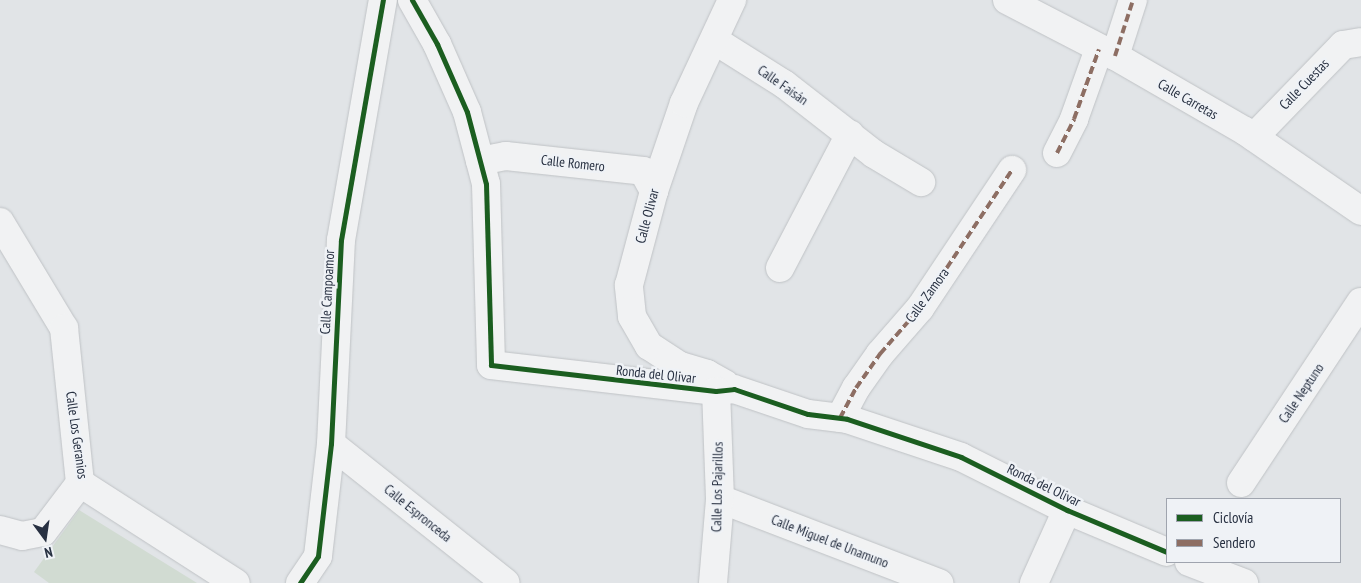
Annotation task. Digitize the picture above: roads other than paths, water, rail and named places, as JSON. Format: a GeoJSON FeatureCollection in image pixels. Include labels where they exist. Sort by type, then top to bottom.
{"type":"FeatureCollection","features":[{"type":"Feature","properties":{"kind":"street","name":"Calle Campoamor"},"geometry":{"type":"LineString","coordinates":[[300,583],[318,556],[331,444],[341,240],[383,0]]}},
{"type":"Feature","properties":{"kind":"street","name":"Ronda del Olivar"},"geometry":{"type":"LineString","coordinates":[[412,0],[437,44],[467,112],[486,184],[491,365],[725,390],[808,414],[840,418],[961,457],[1067,510],[1166,552]]}},
{"type":"Feature","properties":{"kind":"street","name":"Calle Olivar"},"geometry":{"type":"LineString","coordinates":[[725,390],[707,374],[680,366],[648,346],[632,316],[629,285],[654,191],[684,103],[731,0]]}},
{"type":"Feature","properties":{"kind":"street","name":"Calle Carretas"},"geometry":{"type":"LineString","coordinates":[[1007,0],[1107,53],[1254,137],[1361,211]]}},
{"type":"Feature","properties":{"kind":"street"},"geometry":{"type":"LineString","coordinates":[[1057,153],[1133,0]]}},
{"type":"Feature","properties":{"kind":"street","name":"Calle Faisán"},"geometry":{"type":"LineString","coordinates":[[714,40],[784,84],[874,154],[921,182]]}},
{"type":"Feature","properties":{"kind":"street","name":"Calle Cuestas"},"geometry":{"type":"LineString","coordinates":[[1254,137],[1343,45],[1361,42]]}},
{"type":"Feature","properties":{"kind":"street"},"geometry":{"type":"LineString","coordinates":[[780,268],[850,134]]}},
{"type":"Feature","properties":{"kind":"street","name":"Calle Romero"},"geometry":{"type":"LineString","coordinates":[[480,161],[506,156],[643,171],[654,191]]}},
{"type":"Feature","properties":{"kind":"street","name":"Calle Zamora"},"geometry":{"type":"LineString","coordinates":[[840,418],[856,388],[880,354],[920,308],[1012,170]]}},
{"type":"Feature","properties":{"kind":"street","name":"Calle Los Geranios"},"geometry":{"type":"LineString","coordinates":[[0,222],[64,328],[80,483],[236,583]]}},
{"type":"Feature","properties":{"kind":"street","name":"Calle Neptuno"},"geometry":{"type":"LineString","coordinates":[[1241,483],[1361,302]]}},
{"type":"Feature","properties":{"kind":"street","name":"Calle Los Pajarillos"},"geometry":{"type":"LineString","coordinates":[[712,583],[720,500],[725,390]]}},
{"type":"Feature","properties":{"kind":"street","name":"Calle Espronceda"},"geometry":{"type":"LineString","coordinates":[[331,444],[506,583]]}},
{"type":"Feature","properties":{"kind":"street"},"geometry":{"type":"LineString","coordinates":[[0,530],[22,536],[43,532],[80,483]]}},
{"type":"Feature","properties":{"kind":"street","name":"Calle Miguel de Unamuno"},"geometry":{"type":"LineString","coordinates":[[720,500],[940,583]]}},
{"type":"Feature","properties":{"kind":"street"},"geometry":{"type":"LineString","coordinates":[[1034,583],[1067,510]]}},
{"type":"Feature","properties":{"kind":"street"},"geometry":{"type":"LineString","coordinates":[[1192,563],[1244,583]]}}]}
